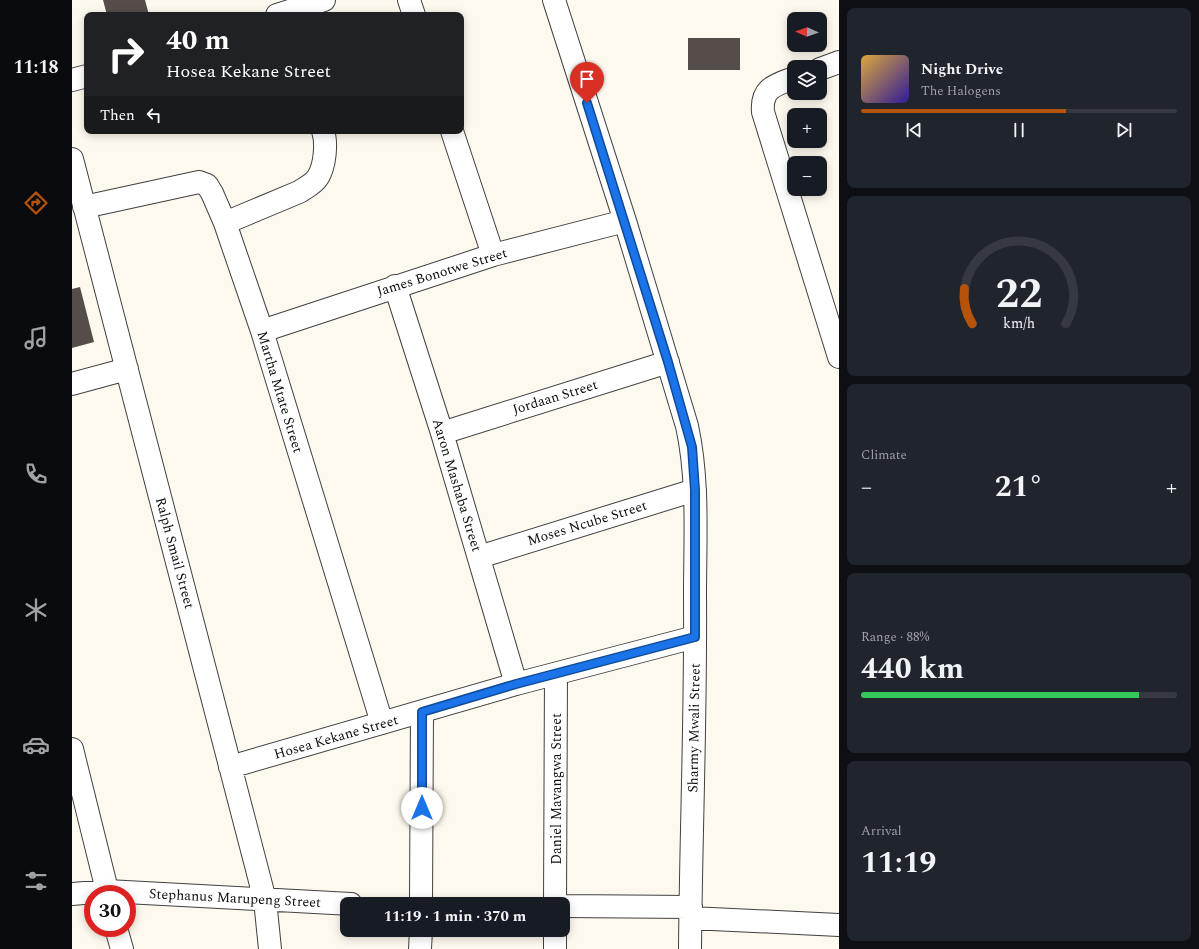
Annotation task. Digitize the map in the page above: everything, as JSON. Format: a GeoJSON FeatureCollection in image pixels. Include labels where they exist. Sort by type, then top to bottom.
{"type":"FeatureCollection","features":[{"type":"Feature","properties":{"kind":"street"},"geometry":{"type":"LineString","coordinates":[[288,12],[324,0]]}},
{"type":"Feature","properties":{"kind":"street"},"geometry":{"type":"LineString","coordinates":[[409,0],[413,12]]}},
{"type":"Feature","properties":{"kind":"street","name":"Sharmy Mwali Street"},"geometry":{"type":"LineString","coordinates":[[554,0],[625,220],[692,447],[695,490],[695,637],[690,949]]}},
{"type":"Feature","properties":{"kind":"street"},"geometry":{"type":"LineString","coordinates":[[827,66],[839,62]]}},
{"type":"Feature","properties":{"kind":"street"},"geometry":{"type":"LineString","coordinates":[[72,80],[84,77]]}},
{"type":"Feature","properties":{"kind":"street"},"geometry":{"type":"LineString","coordinates":[[787,81],[776,85],[766,92],[762,102],[763,112],[839,357]]}},
{"type":"Feature","properties":{"kind":"street"},"geometry":{"type":"LineString","coordinates":[[225,223],[299,192],[318,178],[323,167],[323,134]]}},
{"type":"Feature","properties":{"kind":"street"},"geometry":{"type":"LineString","coordinates":[[453,134],[493,255]]}},
{"type":"Feature","properties":{"kind":"street","name":"Ralph Smail Street"},"geometry":{"type":"LineString","coordinates":[[72,159],[265,900],[270,949]]}},
{"type":"Feature","properties":{"kind":"street","name":"Martha Mtate Street"},"geometry":{"type":"LineString","coordinates":[[84,207],[199,182],[211,188],[225,223],[262,331],[382,723]]}},
{"type":"Feature","properties":{"kind":"street","name":"James Bonotwe Street"},"geometry":{"type":"LineString","coordinates":[[262,331],[493,255],[625,220]]}},
{"type":"Feature","properties":{"kind":"street","name":"Aaron Mashaba Street"},"geometry":{"type":"LineString","coordinates":[[395,286],[442,433],[516,684]]}},
{"type":"Feature","properties":{"kind":"street","name":"Jordaan Street"},"geometry":{"type":"LineString","coordinates":[[442,433],[668,362]]}},
{"type":"Feature","properties":{"kind":"street"},"geometry":{"type":"LineString","coordinates":[[72,384],[127,369]]}},
{"type":"Feature","properties":{"kind":"street","name":"Moses Ncube Street"},"geometry":{"type":"LineString","coordinates":[[479,557],[695,490]]}},
{"type":"Feature","properties":{"kind":"street","name":"Hosea Kekane Street"},"geometry":{"type":"LineString","coordinates":[[230,767],[516,684],[695,637]]}},
{"type":"Feature","properties":{"kind":"street","name":"Daniel Mavangwa Street"},"geometry":{"type":"LineString","coordinates":[[555,897],[556,674]]}},
{"type":"Feature","properties":{"kind":"street"},"geometry":{"type":"LineString","coordinates":[[421,897],[422,712]]}},
{"type":"Feature","properties":{"kind":"street"},"geometry":{"type":"LineString","coordinates":[[72,749],[106,885]]}},
{"type":"Feature","properties":{"kind":"street","name":"Stephanus Marupeng Street"},"geometry":{"type":"LineString","coordinates":[[72,894],[84,894]]}},
{"type":"Feature","properties":{"kind":"street","name":"Stephanus Marupeng Street"},"geometry":{"type":"LineString","coordinates":[[136,894],[340,903]]}},
{"type":"Feature","properties":{"kind":"street"},"geometry":{"type":"LineString","coordinates":[[570,906],[691,912],[839,925]]}},
{"type":"Feature","properties":{"kind":"street"},"geometry":{"type":"LineString","coordinates":[[119,937],[122,949]]}},
{"type":"Feature","properties":{"kind":"street"},"geometry":{"type":"LineString","coordinates":[[420,949],[421,937]]}},
{"type":"Feature","properties":{"kind":"street"},"geometry":{"type":"LineString","coordinates":[[555,937],[555,949]]}},
{"type":"Feature","properties":{"kind":"building"},"geometry":{"type":"Polygon","coordinates":[[[103,0],[145,0],[148,12],[106,12],[103,0]]]}},
{"type":"Feature","properties":{"kind":"building"},"geometry":{"type":"Polygon","coordinates":[[[688,38],[740,38],[740,70],[688,70],[688,38]]]}},
{"type":"Feature","properties":{"kind":"building"},"geometry":{"type":"Polygon","coordinates":[[[80,287],[94,342],[72,348],[72,289],[80,287]]]}},
{"type":"Feature","properties":{"kind":"route"},"geometry":{"type":"LineString","coordinates":[[422,808],[422,712],[516,684],[695,637],[695,490],[692,447],[625,220],[587,103]]}}]}
